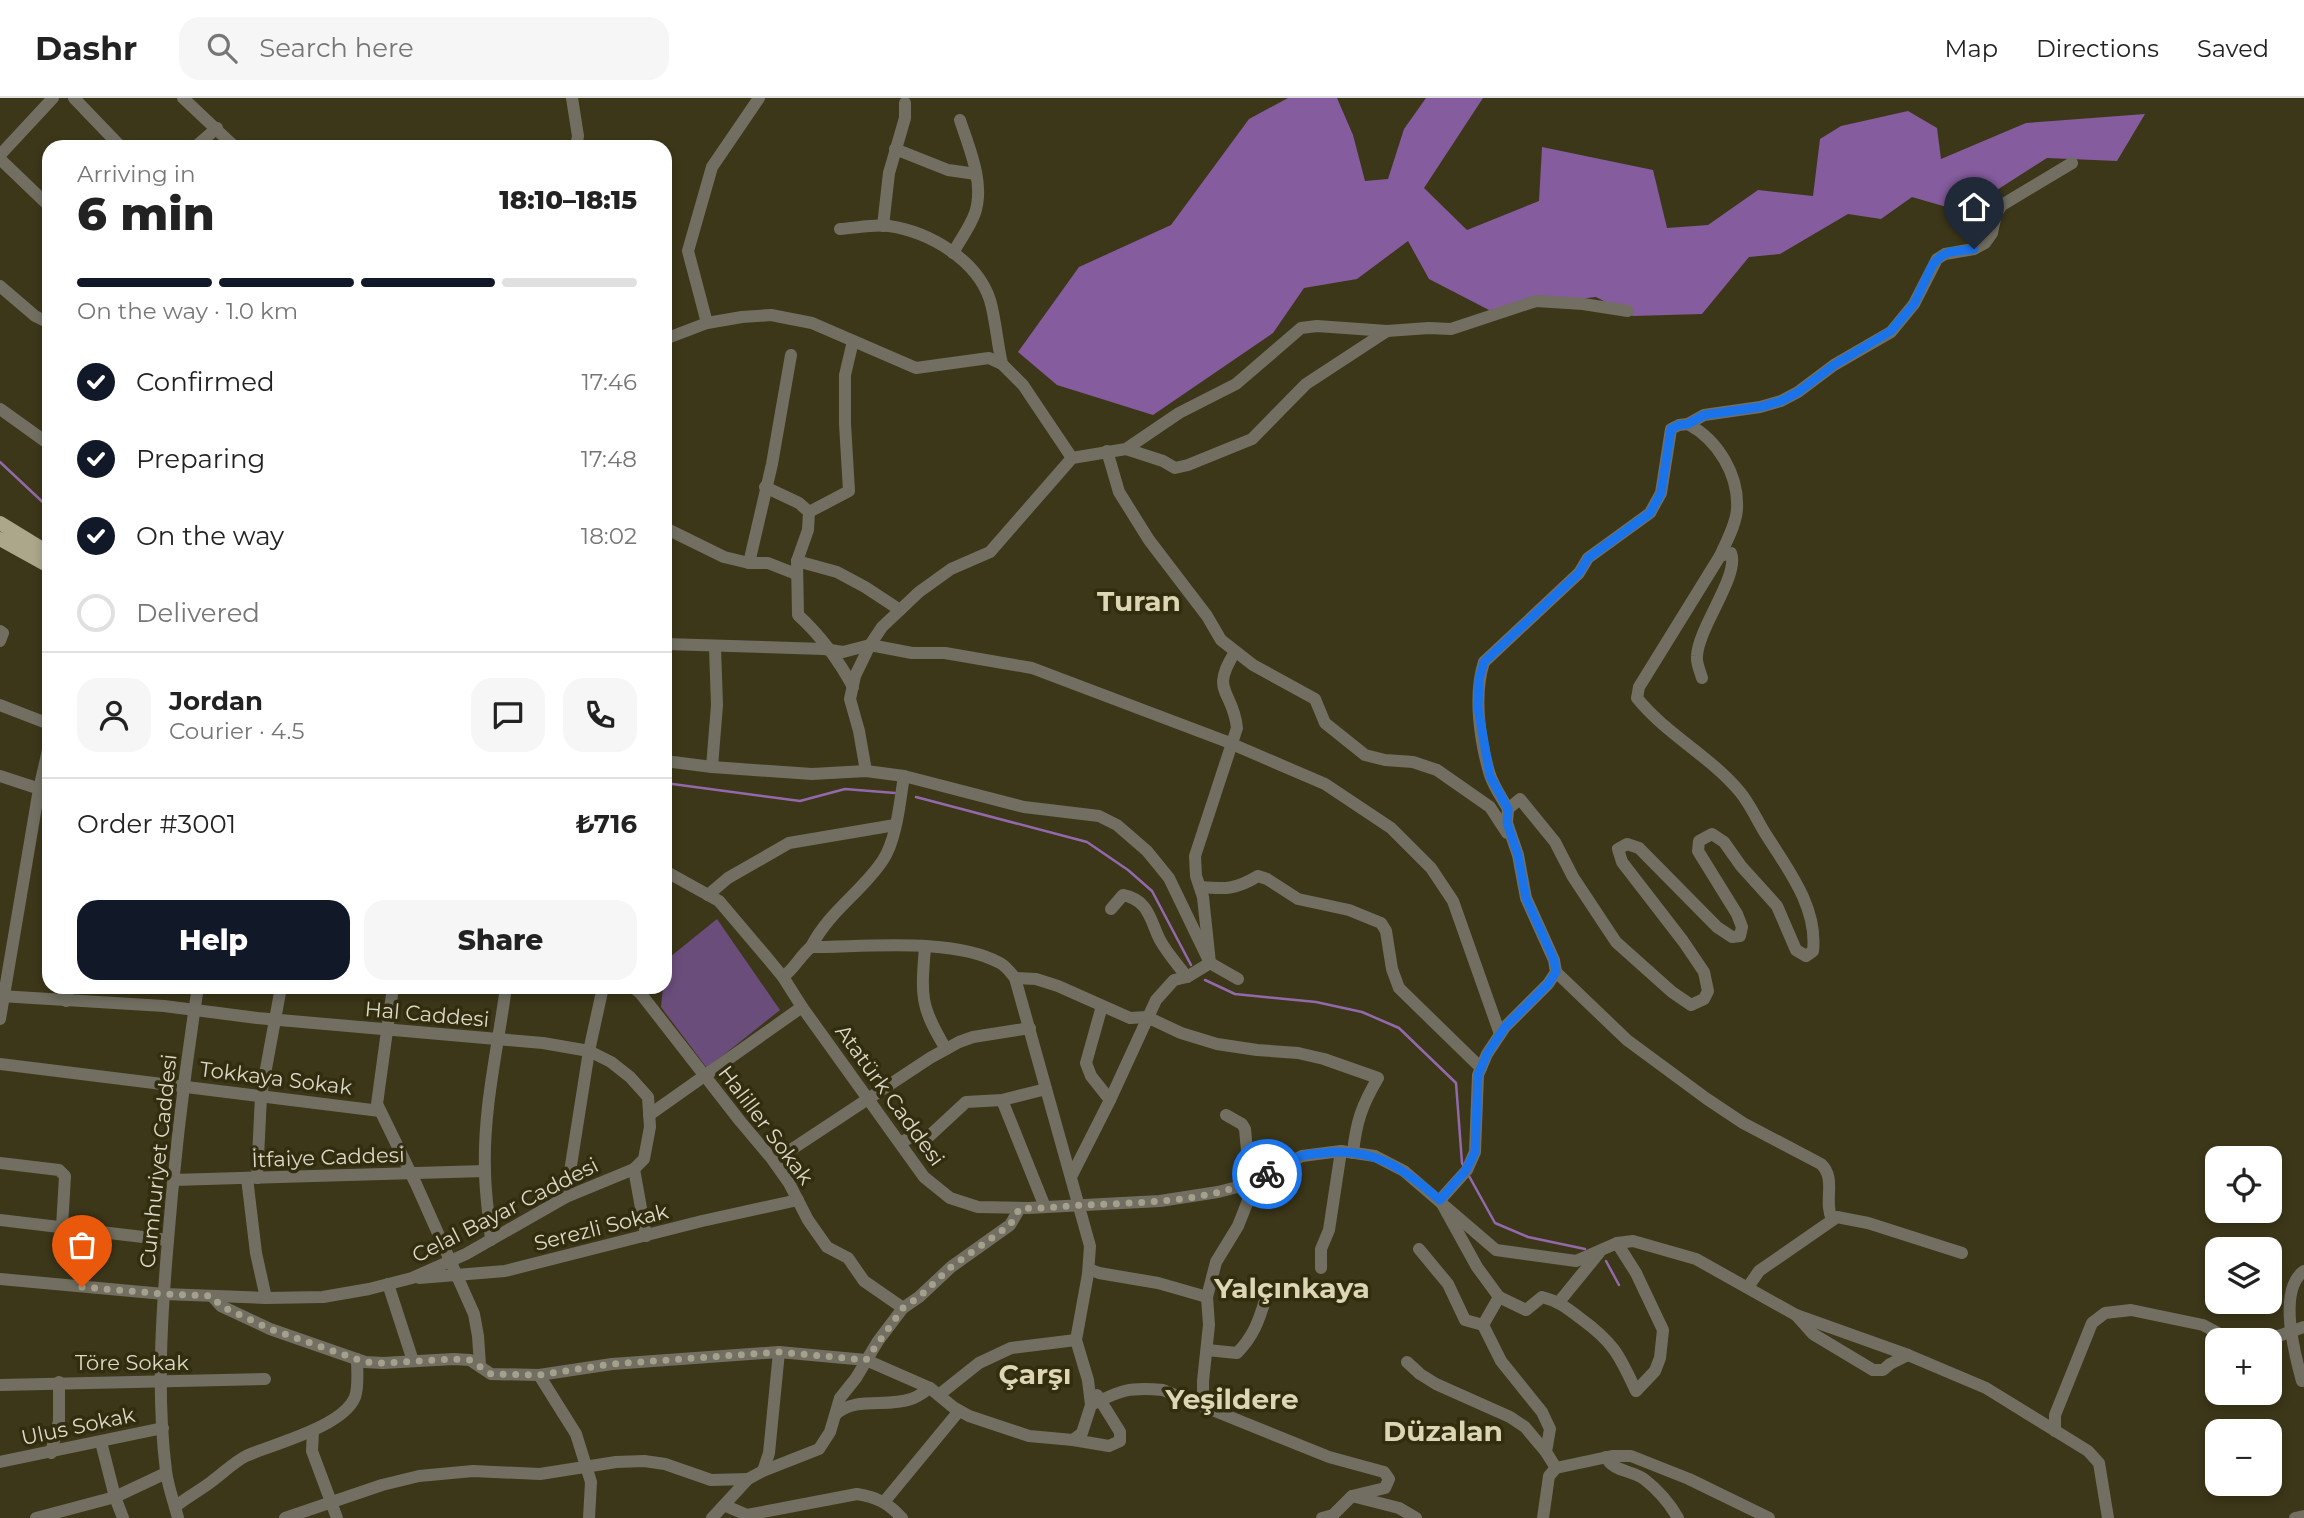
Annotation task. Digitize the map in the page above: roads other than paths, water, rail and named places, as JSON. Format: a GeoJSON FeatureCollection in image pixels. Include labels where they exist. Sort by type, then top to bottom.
{"type":"FeatureCollection","features":[{"type":"Feature","properties":{"kind":"main road"},"geometry":{"type":"LineString","coordinates":[[0,523],[42,549]]}},
{"type":"Feature","properties":{"kind":"main road"},"geometry":{"type":"LineString","coordinates":[[0,539],[42,562]]}},
{"type":"Feature","properties":{"kind":"street"},"geometry":{"type":"LineString","coordinates":[[42,199],[0,157],[53,98]]}},
{"type":"Feature","properties":{"kind":"street"},"geometry":{"type":"LineString","coordinates":[[74,98],[114,140]]}},
{"type":"Feature","properties":{"kind":"street"},"geometry":{"type":"LineString","coordinates":[[183,98],[198,103],[228,140]]}},
{"type":"Feature","properties":{"kind":"street"},"geometry":{"type":"LineString","coordinates":[[572,98],[577,140]]}},
{"type":"Feature","properties":{"kind":"street"},"geometry":{"type":"LineString","coordinates":[[707,324],[688,251],[712,167],[759,98]]}},
{"type":"Feature","properties":{"kind":"street"},"geometry":{"type":"LineString","coordinates":[[883,226],[884,199],[905,118],[905,103]]}},
{"type":"Feature","properties":{"kind":"street"},"geometry":{"type":"LineString","coordinates":[[953,253],[975,213],[978,191],[976,174],[960,120]]}},
{"type":"Feature","properties":{"kind":"street"},"geometry":{"type":"LineString","coordinates":[[203,140],[217,128]]}},
{"type":"Feature","properties":{"kind":"street"},"geometry":{"type":"LineString","coordinates":[[895,149],[948,170],[976,174]]}},
{"type":"Feature","properties":{"kind":"street"},"geometry":{"type":"LineString","coordinates":[[1832,1219],[1829,1177],[1821,1164],[1743,1123],[1707,1099],[1627,1040],[1556,972],[1554,960],[1526,898],[1515,846],[1507,823],[1508,809],[1490,776],[1478,708],[1479,679],[1484,662],[1579,573],[1588,558],[1650,513],[1661,493],[1671,429],[1704,415],[1760,407],[1781,401],[1891,331],[1914,304],[1937,259],[1950,252],[1980,247],[1992,233],[2001,205],[2072,163]]}},
{"type":"Feature","properties":{"kind":"street"},"geometry":{"type":"LineString","coordinates":[[840,229],[888,226],[933,240],[953,253],[981,280],[989,300],[1002,364]]}},
{"type":"Feature","properties":{"kind":"street"},"geometry":{"type":"LineString","coordinates":[[0,286],[42,320]]}},
{"type":"Feature","properties":{"kind":"street"},"geometry":{"type":"LineString","coordinates":[[1126,449],[1179,413],[1236,384],[1301,328],[1317,326],[1387,331],[1429,328],[1451,330],[1535,301],[1583,303],[1628,311]]}},
{"type":"Feature","properties":{"kind":"street"},"geometry":{"type":"LineString","coordinates":[[672,336],[707,324],[771,315],[812,323],[916,368],[989,358],[1002,364],[1024,385],[1072,457]]}},
{"type":"Feature","properties":{"kind":"street"},"geometry":{"type":"LineString","coordinates":[[866,771],[850,699],[855,676],[870,645],[882,627],[919,592],[951,569],[989,552],[1072,457],[1126,449],[1163,461],[1175,468],[1188,466],[1252,439],[1306,384],[1387,331]]}},
{"type":"Feature","properties":{"kind":"street"},"geometry":{"type":"LineString","coordinates":[[809,512],[849,491],[845,375],[853,341]]}},
{"type":"Feature","properties":{"kind":"street"},"geometry":{"type":"LineString","coordinates":[[749,563],[772,464],[791,355]]}},
{"type":"Feature","properties":{"kind":"street"},"geometry":{"type":"LineString","coordinates":[[0,409],[42,439]]}},
{"type":"Feature","properties":{"kind":"street"},"geometry":{"type":"LineString","coordinates":[[1508,809],[1520,799],[1555,842],[1573,877],[1616,942],[1672,992],[1691,1005],[1704,999],[1708,991],[1704,972],[1622,862],[1618,849],[1627,844],[1639,848],[1717,928],[1732,937],[1740,936],[1742,927],[1737,914],[1698,851],[1699,841],[1712,834],[1724,842],[1741,866],[1777,906],[1796,950],[1806,956],[1813,951],[1814,938],[1802,895],[1740,792],[1698,752],[1652,717],[1637,698],[1639,688],[1720,556],[1737,511],[1734,484],[1725,458],[1708,439],[1688,424]]}},
{"type":"Feature","properties":{"kind":"street"},"geometry":{"type":"LineString","coordinates":[[1107,451],[1119,492],[1149,540],[1207,616],[1221,640],[1253,665],[1315,699],[1325,723],[1365,755],[1412,762],[1437,770],[1490,807],[1515,846]]}},
{"type":"Feature","properties":{"kind":"street"},"geometry":{"type":"LineString","coordinates":[[765,487],[799,503],[809,512]]}},
{"type":"Feature","properties":{"kind":"street"},"geometry":{"type":"LineString","coordinates":[[809,512],[808,530],[797,567],[798,615],[817,633],[840,663],[853,687]]}},
{"type":"Feature","properties":{"kind":"street"},"geometry":{"type":"LineString","coordinates":[[672,531],[724,557],[749,563],[837,572],[900,610]]}},
{"type":"Feature","properties":{"kind":"street"},"geometry":{"type":"LineString","coordinates":[[1702,678],[1696,658],[1701,637],[1734,560],[1731,553],[1720,556]]}},
{"type":"Feature","properties":{"kind":"street"},"geometry":{"type":"LineString","coordinates":[[0,631],[3,633],[0,641]]}},
{"type":"Feature","properties":{"kind":"street"},"geometry":{"type":"LineString","coordinates":[[672,645],[843,652],[870,645],[912,653],[945,653],[1032,668],[1233,745],[1325,784],[1391,828],[1432,868],[1453,901],[1500,1034]]}},
{"type":"Feature","properties":{"kind":"street"},"geometry":{"type":"LineString","coordinates":[[712,767],[717,705],[715,648]]}},
{"type":"Feature","properties":{"kind":"street"},"geometry":{"type":"LineString","coordinates":[[1210,963],[1203,897],[1195,856],[1237,728],[1236,711],[1226,696],[1222,683],[1223,671],[1235,652]]}},
{"type":"Feature","properties":{"kind":"street"},"geometry":{"type":"LineString","coordinates":[[0,705],[42,721]]}},
{"type":"Feature","properties":{"kind":"street"},"geometry":{"type":"LineString","coordinates":[[672,762],[812,774],[866,771],[904,776],[1024,807],[1099,816],[1117,825],[1147,851],[1169,878],[1210,963],[1238,979]]}},
{"type":"Feature","properties":{"kind":"street"},"geometry":{"type":"LineString","coordinates":[[0,776],[42,790]]}},
{"type":"Feature","properties":{"kind":"street"},"geometry":{"type":"LineString","coordinates":[[783,977],[794,969],[799,956],[811,947],[820,928],[864,884],[885,858],[895,825],[904,776]]}},
{"type":"Feature","properties":{"kind":"street"},"geometry":{"type":"LineString","coordinates":[[0,1019],[2,996],[42,801]]}},
{"type":"Feature","properties":{"kind":"street"},"geometry":{"type":"LineString","coordinates":[[708,895],[728,878],[763,856],[789,844],[895,825]]}},
{"type":"Feature","properties":{"kind":"street","name":"Atatürk Caddesi"},"geometry":{"type":"LineString","coordinates":[[672,875],[719,901],[783,977],[924,1177],[950,1198],[978,1207],[1020,1208],[1160,1201],[1249,1184],[1302,1156],[1347,1152]]}},
{"type":"Feature","properties":{"kind":"street"},"geometry":{"type":"LineString","coordinates":[[1200,887],[1228,889],[1241,886],[1258,876],[1298,899],[1349,910],[1381,923],[1386,931],[1391,968],[1399,988],[1481,1068]]}},
{"type":"Feature","properties":{"kind":"street"},"geometry":{"type":"LineString","coordinates":[[1111,909],[1123,895],[1135,897],[1149,912],[1161,942],[1186,976]]}},
{"type":"Feature","properties":{"kind":"street"},"geometry":{"type":"LineString","coordinates":[[212,1296],[221,1306],[270,1329],[357,1359],[383,1363],[470,1360],[491,1374],[539,1375],[612,1364],[779,1352],[866,1360],[935,1391],[969,1416],[1029,1436],[1109,1446],[1120,1441],[1120,1432],[1095,1403],[1076,1340],[1089,1269],[1090,1246],[1086,1226],[1075,1205],[1071,1177],[1015,978],[1002,964],[980,954],[955,948],[811,947]]}},
{"type":"Feature","properties":{"kind":"street"},"geometry":{"type":"LineString","coordinates":[[925,947],[922,987],[925,1008],[946,1049]]}},
{"type":"Feature","properties":{"kind":"street"},"geometry":{"type":"LineString","coordinates":[[1071,1177],[1156,1000],[1174,979],[1186,976],[1210,963]]}},
{"type":"Feature","properties":{"kind":"street"},"geometry":{"type":"LineString","coordinates":[[1440,1200],[1466,1170],[1475,1152],[1478,1075],[1481,1068],[1500,1034],[1556,972]]}},
{"type":"Feature","properties":{"kind":"street"},"geometry":{"type":"LineString","coordinates":[[1015,978],[1036,979],[1058,986],[1130,1018],[1147,1017],[1181,1033],[1217,1044],[1298,1053],[1378,1078],[1356,1121],[1329,1230],[1321,1249],[1321,1268]]}},
{"type":"Feature","properties":{"kind":"street"},"geometry":{"type":"LineString","coordinates":[[66,1001],[67,994]]}},
{"type":"Feature","properties":{"kind":"street","name":"Cumhuriyet Caddesi"},"geometry":{"type":"LineString","coordinates":[[176,1512],[166,1473],[163,1428],[161,1382],[164,1294],[173,1180],[197,994]]}},
{"type":"Feature","properties":{"kind":"street"},"geometry":{"type":"LineString","coordinates":[[266,1298],[256,1253],[252,1178],[261,1096],[280,994]]}},
{"type":"Feature","properties":{"kind":"street"},"geometry":{"type":"LineString","coordinates":[[392,994],[377,1104],[474,1314],[480,1365]]}},
{"type":"Feature","properties":{"kind":"street"},"geometry":{"type":"LineString","coordinates":[[491,1240],[485,1171],[490,1098],[505,994]]}},
{"type":"Feature","properties":{"kind":"street"},"geometry":{"type":"LineString","coordinates":[[566,1196],[589,1051],[601,994]]}},
{"type":"Feature","properties":{"kind":"street","name":"Haliller Sokak"},"geometry":{"type":"LineString","coordinates":[[641,994],[774,1161],[827,1247],[848,1258],[863,1281],[903,1308]]}},
{"type":"Feature","properties":{"kind":"street","name":"Hal Caddesi"},"geometry":{"type":"LineString","coordinates":[[2,996],[194,1010],[589,1051],[611,1062],[631,1077],[648,1097],[649,1115]]}},
{"type":"Feature","properties":{"kind":"street"},"geometry":{"type":"LineString","coordinates":[[1102,1006],[1086,1063],[1091,1076],[1110,1100]]}},
{"type":"Feature","properties":{"kind":"street"},"geometry":{"type":"LineString","coordinates":[[646,1236],[634,1169],[644,1159],[650,1127],[649,1115],[802,1007]]}},
{"type":"Feature","properties":{"kind":"street"},"geometry":{"type":"LineString","coordinates":[[774,1161],[946,1049],[973,1037],[1030,1028]]}},
{"type":"Feature","properties":{"kind":"street","name":"Tokkaya Sokak"},"geometry":{"type":"LineString","coordinates":[[0,1063],[380,1111]]}},
{"type":"Feature","properties":{"kind":"street"},"geometry":{"type":"LineString","coordinates":[[900,1143],[911,1137],[925,1140],[966,1102],[1002,1100],[1046,1089]]}},
{"type":"Feature","properties":{"kind":"street"},"geometry":{"type":"LineString","coordinates":[[1002,1100],[1045,1207]]}},
{"type":"Feature","properties":{"kind":"street"},"geometry":{"type":"LineString","coordinates":[[1203,1406],[1207,1297],[1216,1262],[1238,1226],[1251,1193],[1245,1129],[1242,1124],[1226,1115]]}},
{"type":"Feature","properties":{"kind":"street"},"geometry":{"type":"LineString","coordinates":[[1347,1152],[1375,1156],[1404,1171],[1496,1250],[1576,1261],[1617,1243],[1633,1241],[1696,1259],[1796,1315],[1908,1355],[1986,1388],[2088,1451],[2099,1463],[2108,1518]]}},
{"type":"Feature","properties":{"kind":"street"},"geometry":{"type":"LineString","coordinates":[[0,1163],[59,1170],[65,1176],[62,1227]]}},
{"type":"Feature","properties":{"kind":"street","name":"Celal Bayar Caddesi"},"geometry":{"type":"LineString","coordinates":[[0,1279],[164,1294],[323,1297],[412,1278],[491,1240],[566,1196],[634,1169]]}},
{"type":"Feature","properties":{"kind":"street","name":"İtfaiye Caddesi"},"geometry":{"type":"LineString","coordinates":[[173,1180],[485,1171]]}},
{"type":"Feature","properties":{"kind":"street","name":"Serezli Sokak"},"geometry":{"type":"LineString","coordinates":[[412,1278],[505,1271],[798,1200]]}},
{"type":"Feature","properties":{"kind":"street"},"geometry":{"type":"LineString","coordinates":[[1440,1200],[1477,1268],[1499,1297],[1525,1310],[1542,1297],[1559,1302],[1605,1336],[1620,1357],[1636,1391],[1655,1371],[1661,1358],[1663,1330],[1636,1273],[1617,1243]]}},
{"type":"Feature","properties":{"kind":"street"},"geometry":{"type":"LineString","coordinates":[[712,1518],[726,1506],[748,1479],[819,1449],[830,1432],[840,1398],[903,1308],[951,1267],[1010,1225],[1020,1208]]}},
{"type":"Feature","properties":{"kind":"street"},"geometry":{"type":"LineString","coordinates":[[1748,1287],[1759,1271],[1832,1219],[1844,1217],[1962,1252]]}},
{"type":"Feature","properties":{"kind":"street"},"geometry":{"type":"LineString","coordinates":[[0,1220],[168,1240]]}},
{"type":"Feature","properties":{"kind":"street"},"geometry":{"type":"LineString","coordinates":[[1419,1249],[1448,1284],[1465,1320],[1483,1325],[1502,1361],[1542,1412],[1550,1429],[1546,1452]]}},
{"type":"Feature","properties":{"kind":"street"},"geometry":{"type":"LineString","coordinates":[[1559,1302],[1601,1250]]}},
{"type":"Feature","properties":{"kind":"street"},"geometry":{"type":"LineString","coordinates":[[1089,1269],[1158,1283],[1207,1297]]}},
{"type":"Feature","properties":{"kind":"street"},"geometry":{"type":"LineString","coordinates":[[2302,1381],[2290,1332],[2294,1285],[2297,1277],[2304,1271]]}},
{"type":"Feature","properties":{"kind":"street"},"geometry":{"type":"LineString","coordinates":[[388,1284],[413,1361]]}},
{"type":"Feature","properties":{"kind":"street"},"geometry":{"type":"LineString","coordinates":[[1207,1350],[1237,1353],[1257,1327],[1268,1291]]}},
{"type":"Feature","properties":{"kind":"street"},"geometry":{"type":"LineString","coordinates":[[1483,1325],[1499,1297]]}},
{"type":"Feature","properties":{"kind":"street"},"geometry":{"type":"LineString","coordinates":[[2056,1431],[2055,1415],[2092,1324],[2105,1313],[2131,1310],[2209,1328]]}},
{"type":"Feature","properties":{"kind":"street"},"geometry":{"type":"LineString","coordinates":[[1796,1315],[1813,1334],[1873,1370],[1883,1370],[1908,1355]]}},
{"type":"Feature","properties":{"kind":"street"},"geometry":{"type":"LineString","coordinates":[[2282,1335],[2304,1327]]}},
{"type":"Feature","properties":{"kind":"street"},"geometry":{"type":"LineString","coordinates":[[835,1415],[846,1405],[884,1404],[935,1391],[979,1363],[1011,1348],[1076,1340]]}},
{"type":"Feature","properties":{"kind":"street"},"geometry":{"type":"LineString","coordinates":[[764,1471],[769,1453],[779,1352]]}},
{"type":"Feature","properties":{"kind":"street"},"geometry":{"type":"LineString","coordinates":[[176,1512],[193,1492],[245,1457],[313,1431],[346,1409],[354,1399],[357,1359]]}},
{"type":"Feature","properties":{"kind":"street"},"geometry":{"type":"LineString","coordinates":[[1406,1362],[1436,1384],[1510,1417],[1525,1427],[1556,1468]]}},
{"type":"Feature","properties":{"kind":"street"},"geometry":{"type":"LineString","coordinates":[[539,1375],[576,1434],[591,1482],[589,1518]]}},
{"type":"Feature","properties":{"kind":"street","name":"Töre Sokak"},"geometry":{"type":"LineString","coordinates":[[0,1385],[265,1379]]}},
{"type":"Feature","properties":{"kind":"street"},"geometry":{"type":"LineString","coordinates":[[51,1453],[60,1421],[60,1382]]}},
{"type":"Feature","properties":{"kind":"street"},"geometry":{"type":"LineString","coordinates":[[1073,1440],[1082,1433],[1095,1403],[1120,1391],[1137,1388],[1163,1390],[1329,1457],[1384,1472],[1389,1479],[1385,1488],[1352,1496],[1333,1515],[1322,1518]]}},
{"type":"Feature","properties":{"kind":"street"},"geometry":{"type":"LineString","coordinates":[[884,1502],[959,1411]]}},
{"type":"Feature","properties":{"kind":"street","name":"Ulus Sokak"},"geometry":{"type":"LineString","coordinates":[[0,1462],[163,1428]]}},
{"type":"Feature","properties":{"kind":"street"},"geometry":{"type":"LineString","coordinates":[[313,1431],[312,1451],[337,1518]]}},
{"type":"Feature","properties":{"kind":"street"},"geometry":{"type":"LineString","coordinates":[[101,1441],[123,1518]]}},
{"type":"Feature","properties":{"kind":"street"},"geometry":{"type":"LineString","coordinates":[[1543,1518],[1549,1476],[1556,1468],[1606,1457],[1631,1456],[1769,1518]]}},
{"type":"Feature","properties":{"kind":"street"},"geometry":{"type":"LineString","coordinates":[[1606,1457],[1611,1466],[1644,1479],[1678,1518]]}},
{"type":"Feature","properties":{"kind":"street"},"geometry":{"type":"LineString","coordinates":[[285,1518],[382,1485],[419,1476],[473,1471],[540,1474],[616,1462],[644,1461],[665,1464],[711,1480],[748,1479]]}},
{"type":"Feature","properties":{"kind":"street"},"geometry":{"type":"LineString","coordinates":[[36,1518],[71,1514],[166,1473]]}},
{"type":"Feature","properties":{"kind":"street"},"geometry":{"type":"LineString","coordinates":[[726,1506],[747,1515],[857,1493],[884,1502],[902,1518]]}},
{"type":"Feature","properties":{"kind":"street"},"geometry":{"type":"LineString","coordinates":[[1352,1496],[1399,1508],[1416,1518]]}},
{"type":"Feature","properties":{"kind":"street"},"geometry":{"type":"LineString","coordinates":[[2295,1518],[2304,1516]]}},
{"type":"Feature","properties":{"kind":"waterway"},"geometry":{"type":"LineString","coordinates":[[0,462],[42,501]]}},
{"type":"Feature","properties":{"kind":"waterway"},"geometry":{"type":"LineString","coordinates":[[672,784],[800,801],[845,789],[895,793]]}},
{"type":"Feature","properties":{"kind":"waterway"},"geometry":{"type":"LineString","coordinates":[[916,797],[1087,842],[1128,870],[1152,891],[1191,965]]}},
{"type":"Feature","properties":{"kind":"waterway"},"geometry":{"type":"LineString","coordinates":[[1205,980],[1235,994],[1316,1002],[1362,1012],[1399,1028],[1456,1083],[1464,1167]]}},
{"type":"Feature","properties":{"kind":"waterway"},"geometry":{"type":"LineString","coordinates":[[1469,1176],[1495,1223],[1528,1237],[1585,1249]]}},
{"type":"Feature","properties":{"kind":"waterway"},"geometry":{"type":"LineString","coordinates":[[1606,1261],[1619,1285]]}},
{"type":"Feature","properties":{"kind":"district","name":"Turan"},"geometry":{"type":"Point","coordinates":[1139,601]}},
{"type":"Feature","properties":{"kind":"district","name":"Yalçınkaya"},"geometry":{"type":"Point","coordinates":[1292,1288]}},
{"type":"Feature","properties":{"kind":"district","name":"Çarşı"},"geometry":{"type":"Point","coordinates":[1035,1374]}},
{"type":"Feature","properties":{"kind":"district","name":"Yeşildere"},"geometry":{"type":"Point","coordinates":[1232,1399]}},
{"type":"Feature","properties":{"kind":"district","name":"Düzalan"},"geometry":{"type":"Point","coordinates":[1443,1431]}}]}
